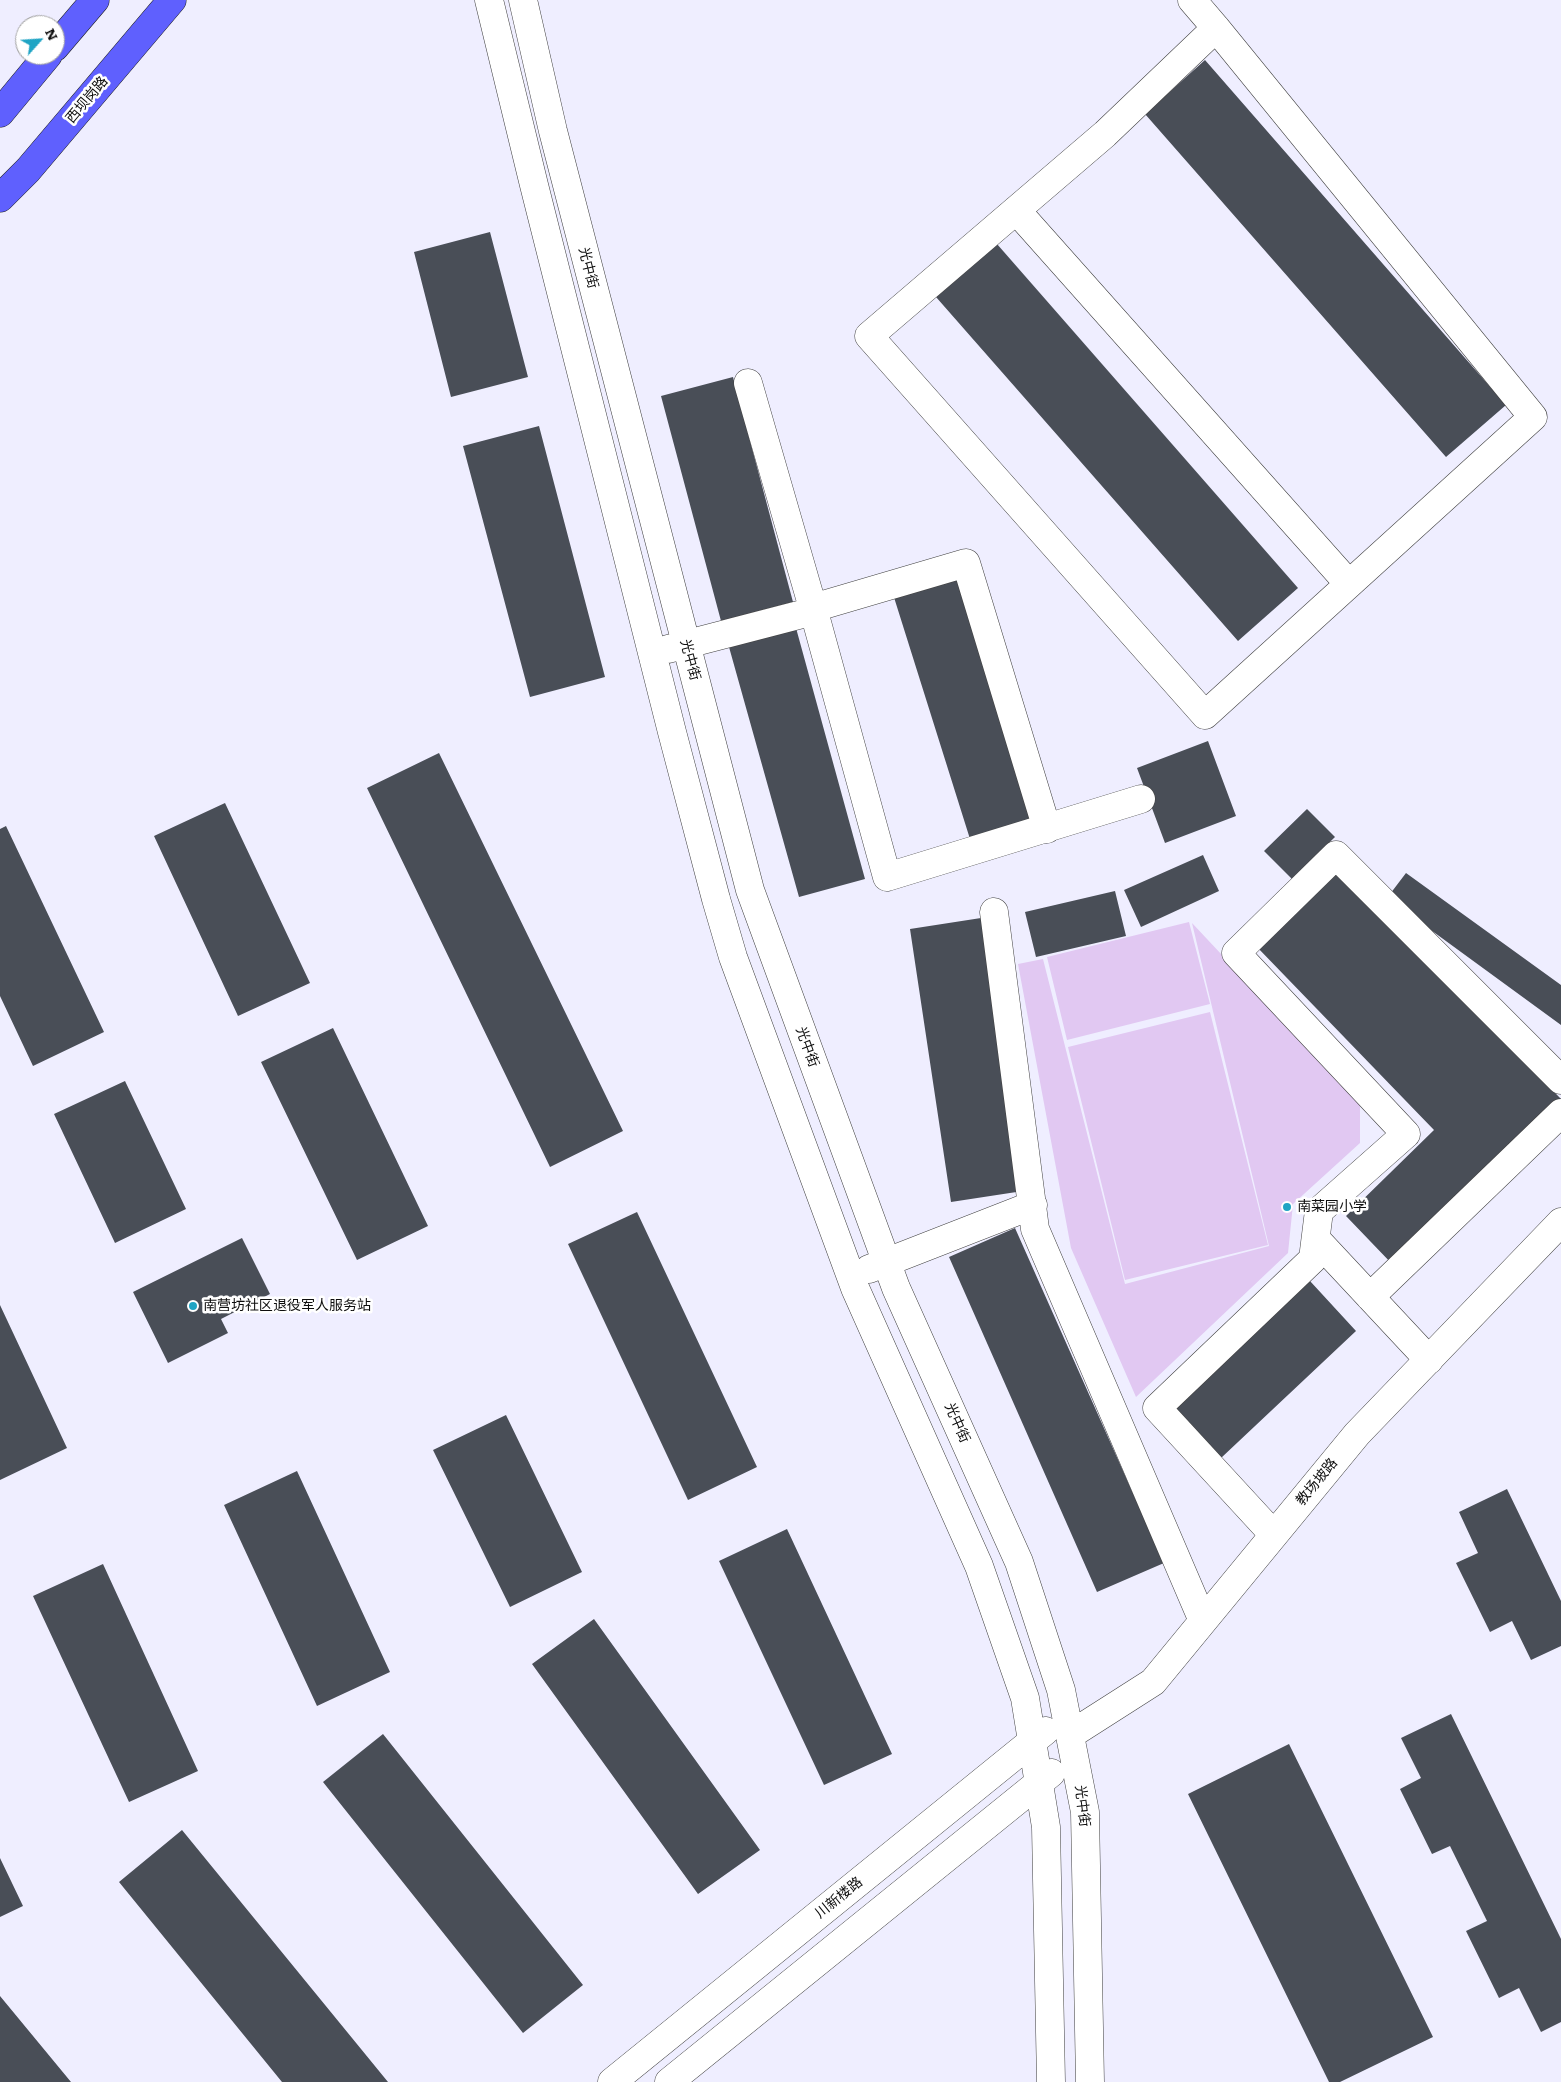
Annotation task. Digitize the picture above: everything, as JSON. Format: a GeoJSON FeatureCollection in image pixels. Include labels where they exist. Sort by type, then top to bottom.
{"type":"FeatureCollection","features":[{"type":"Feature","properties":{"kind":"main road"},"geometry":{"type":"LineString","coordinates":[[65,36],[96,0]]}},
{"type":"Feature","properties":{"kind":"main road","name":"西坝岗路"},"geometry":{"type":"LineString","coordinates":[[0,198],[28,170],[172,0]]}},
{"type":"Feature","properties":{"kind":"main road"},"geometry":{"type":"LineString","coordinates":[[0,111],[39,65]]}},
{"type":"Feature","properties":{"kind":"street"},"geometry":{"type":"LineString","coordinates":[[489,0],[652,654],[733,957],[850,1277],[979,1566],[1025,1698],[1046,1828],[1050,2082]]}},
{"type":"Feature","properties":{"kind":"street","name":"光中街"},"geometry":{"type":"LineString","coordinates":[[523,0],[555,140],[750,890],[886,1262],[1019,1562],[1061,1690],[1085,1812],[1090,2082]]}},
{"type":"Feature","properties":{"kind":"street"},"geometry":{"type":"LineString","coordinates":[[1192,0],[1216,28],[1533,417],[1205,715],[869,336],[1105,134],[1216,28]]}},
{"type":"Feature","properties":{"kind":"street"},"geometry":{"type":"LineString","coordinates":[[1016,210],[1349,584]]}},
{"type":"Feature","properties":{"kind":"street"},"geometry":{"type":"LineString","coordinates":[[748,383],[814,609],[887,877],[1141,799]]}},
{"type":"Feature","properties":{"kind":"street"},"geometry":{"type":"LineString","coordinates":[[652,654],[814,609],[966,563],[1047,829]]}},
{"type":"Feature","properties":{"kind":"street"},"geometry":{"type":"LineString","coordinates":[[1274,1535],[1157,1408],[1313,1259],[1319,1211],[1406,1134],[1236,953],[1336,855],[1561,1080]]}},
{"type":"Feature","properties":{"kind":"street"},"geometry":{"type":"LineString","coordinates":[[994,912],[1035,1229],[1203,1621]]}},
{"type":"Feature","properties":{"kind":"street"},"geometry":{"type":"LineString","coordinates":[[1370,1297],[1561,1113]]}},
{"type":"Feature","properties":{"kind":"street"},"geometry":{"type":"LineString","coordinates":[[850,1277],[1033,1205]]}},
{"type":"Feature","properties":{"kind":"street","name":"教场坡路"},"geometry":{"type":"LineString","coordinates":[[1070,1735],[1154,1682],[1357,1434],[1561,1222]]}},
{"type":"Feature","properties":{"kind":"street"},"geometry":{"type":"LineString","coordinates":[[1316,1239],[1428,1360]]}},
{"type":"Feature","properties":{"kind":"street"},"geometry":{"type":"LineString","coordinates":[[670,2082],[1039,1782],[1070,1735]]}},
{"type":"Feature","properties":{"kind":"street","name":"川新楼路"},"geometry":{"type":"LineString","coordinates":[[612,2082],[1032,1740],[1070,1735]]}},
{"type":"Feature","properties":{"kind":"shaded area"},"geometry":{"type":"Polygon","coordinates":[[[1189,922],[1210,1004],[1067,1040],[1047,957],[1189,922]]]}},
{"type":"Feature","properties":{"kind":"shaded area"},"geometry":{"type":"Polygon","coordinates":[[[1192,923],[1360,1102],[1360,1143],[1293,1204],[1288,1253],[1136,1397],[1071,1248],[1018,964],[1043,959],[1125,1284],[1269,1246],[1192,923]]]}},
{"type":"Feature","properties":{"kind":"shaded area"},"geometry":{"type":"Polygon","coordinates":[[[1210,1012],[1268,1245],[1125,1280],[1068,1047],[1210,1012]]]}},
{"type":"Feature","properties":{"kind":"building"},"geometry":{"type":"Polygon","coordinates":[[[1205,60],[1506,405],[1446,457],[1145,114],[1205,60]]]}},
{"type":"Feature","properties":{"kind":"building"},"geometry":{"type":"Polygon","coordinates":[[[490,232],[528,377],[451,397],[414,252],[490,232]]]}},
{"type":"Feature","properties":{"kind":"building"},"geometry":{"type":"Polygon","coordinates":[[[997,244],[1298,588],[1238,641],[936,297],[997,244]]]}},
{"type":"Feature","properties":{"kind":"building"},"geometry":{"type":"Polygon","coordinates":[[[733,377],[793,602],[721,621],[661,396],[733,377]]]}},
{"type":"Feature","properties":{"kind":"building"},"geometry":{"type":"Polygon","coordinates":[[[539,426],[605,677],[530,697],[463,446],[539,426]]]}},
{"type":"Feature","properties":{"kind":"building"},"geometry":{"type":"Polygon","coordinates":[[[959,571],[1036,819],[970,839],[892,591],[959,571]]]}},
{"type":"Feature","properties":{"kind":"building"},"geometry":{"type":"Polygon","coordinates":[[[796,628],[865,879],[799,897],[729,647],[796,628]]]}},
{"type":"Feature","properties":{"kind":"building"},"geometry":{"type":"Polygon","coordinates":[[[1208,741],[1236,816],[1165,843],[1137,768],[1208,741]]]}},
{"type":"Feature","properties":{"kind":"building"},"geometry":{"type":"Polygon","coordinates":[[[439,753],[623,1131],[550,1167],[367,788],[439,753]]]}},
{"type":"Feature","properties":{"kind":"building"},"geometry":{"type":"Polygon","coordinates":[[[225,803],[310,983],[238,1016],[154,836],[225,803]]]}},
{"type":"Feature","properties":{"kind":"building"},"geometry":{"type":"Polygon","coordinates":[[[1307,809],[1335,837],[1292,879],[1264,851],[1307,809]]]}},
{"type":"Feature","properties":{"kind":"building"},"geometry":{"type":"Polygon","coordinates":[[[6,826],[104,1032],[33,1066],[0,996],[0,829],[6,826]]]}},
{"type":"Feature","properties":{"kind":"building"},"geometry":{"type":"Polygon","coordinates":[[[1203,855],[1219,891],[1141,927],[1124,890],[1203,855]]]}},
{"type":"Feature","properties":{"kind":"building"},"geometry":{"type":"Polygon","coordinates":[[[1336,868],[1561,1099],[1561,1104],[1394,1266],[1346,1216],[1434,1130],[1256,946],[1336,868]]]}},
{"type":"Feature","properties":{"kind":"building"},"geometry":{"type":"Polygon","coordinates":[[[1406,873],[1561,985],[1561,1025],[1387,898],[1406,873]]]}},
{"type":"Feature","properties":{"kind":"building"},"geometry":{"type":"Polygon","coordinates":[[[1115,891],[1126,936],[1036,957],[1025,912],[1115,891]]]}},
{"type":"Feature","properties":{"kind":"building"},"geometry":{"type":"Polygon","coordinates":[[[981,918],[1023,1191],[951,1202],[910,929],[981,918]]]}},
{"type":"Feature","properties":{"kind":"building"},"geometry":{"type":"Polygon","coordinates":[[[333,1028],[428,1226],[357,1260],[261,1062],[333,1028]]]}},
{"type":"Feature","properties":{"kind":"building"},"geometry":{"type":"Polygon","coordinates":[[[125,1081],[186,1209],[115,1243],[54,1114],[125,1081]]]}},
{"type":"Feature","properties":{"kind":"building"},"geometry":{"type":"Polygon","coordinates":[[[637,1212],[757,1467],[688,1500],[568,1244],[637,1212]]]}},
{"type":"Feature","properties":{"kind":"building"},"geometry":{"type":"Polygon","coordinates":[[[1015,1228],[1164,1563],[1097,1592],[949,1257],[1015,1228]]]}},
{"type":"Feature","properties":{"kind":"building","name":"南营坊社区退役军人服务站"},"geometry":{"type":"Polygon","coordinates":[[[242,1238],[270,1294],[221,1319],[228,1333],[168,1363],[133,1292],[242,1238]]]}},
{"type":"Feature","properties":{"kind":"building"},"geometry":{"type":"Polygon","coordinates":[[[1310,1281],[1356,1331],[1221,1458],[1175,1408],[1310,1281]]]}},
{"type":"Feature","properties":{"kind":"building"},"geometry":{"type":"Polygon","coordinates":[[[0,1305],[67,1448],[0,1480],[0,1305]]]}},
{"type":"Feature","properties":{"kind":"building"},"geometry":{"type":"Polygon","coordinates":[[[506,1415],[582,1572],[510,1607],[433,1450],[506,1415]]]}},
{"type":"Feature","properties":{"kind":"building"},"geometry":{"type":"Polygon","coordinates":[[[297,1471],[390,1672],[317,1706],[224,1505],[297,1471]]]}},
{"type":"Feature","properties":{"kind":"building"},"geometry":{"type":"Polygon","coordinates":[[[1507,1489],[1561,1601],[1561,1646],[1531,1660],[1512,1621],[1490,1632],[1456,1563],[1478,1553],[1459,1512],[1507,1489]]]}},
{"type":"Feature","properties":{"kind":"building"},"geometry":{"type":"Polygon","coordinates":[[[787,1529],[892,1754],[824,1785],[719,1561],[787,1529]]]}},
{"type":"Feature","properties":{"kind":"building"},"geometry":{"type":"Polygon","coordinates":[[[103,1564],[198,1771],[129,1802],[33,1596],[103,1564]]]}},
{"type":"Feature","properties":{"kind":"building"},"geometry":{"type":"Polygon","coordinates":[[[594,1619],[760,1850],[698,1894],[532,1664],[594,1619]]]}},
{"type":"Feature","properties":{"kind":"building"},"geometry":{"type":"Polygon","coordinates":[[[1451,1714],[1561,1939],[1561,2022],[1541,2032],[1519,1988],[1499,1998],[1466,1931],[1487,1921],[1450,1846],[1432,1854],[1400,1789],[1421,1778],[1401,1738],[1451,1714]]]}},
{"type":"Feature","properties":{"kind":"building"},"geometry":{"type":"Polygon","coordinates":[[[383,1734],[583,1985],[523,2033],[323,1782],[383,1734]]]}},
{"type":"Feature","properties":{"kind":"building"},"geometry":{"type":"Polygon","coordinates":[[[1289,1744],[1433,2037],[1340,2082],[1329,2082],[1188,1794],[1289,1744]]]}},
{"type":"Feature","properties":{"kind":"building"},"geometry":{"type":"Polygon","coordinates":[[[182,1830],[388,2082],[282,2082],[119,1882],[182,1830]]]}},
{"type":"Feature","properties":{"kind":"building"},"geometry":{"type":"Polygon","coordinates":[[[0,1858],[23,1906],[0,1917],[0,1858]]]}},
{"type":"Feature","properties":{"kind":"building"},"geometry":{"type":"Polygon","coordinates":[[[0,1996],[71,2082],[0,2082],[0,1996]]]}},
{"type":"Feature","properties":{"kind":"place","name":"南菜园小学"},"geometry":{"type":"Point","coordinates":[1287,1207]}},
{"type":"Feature","properties":{"kind":"place","name":"南营坊社区退役军人服务站"},"geometry":{"type":"Point","coordinates":[193,1306]}}]}
